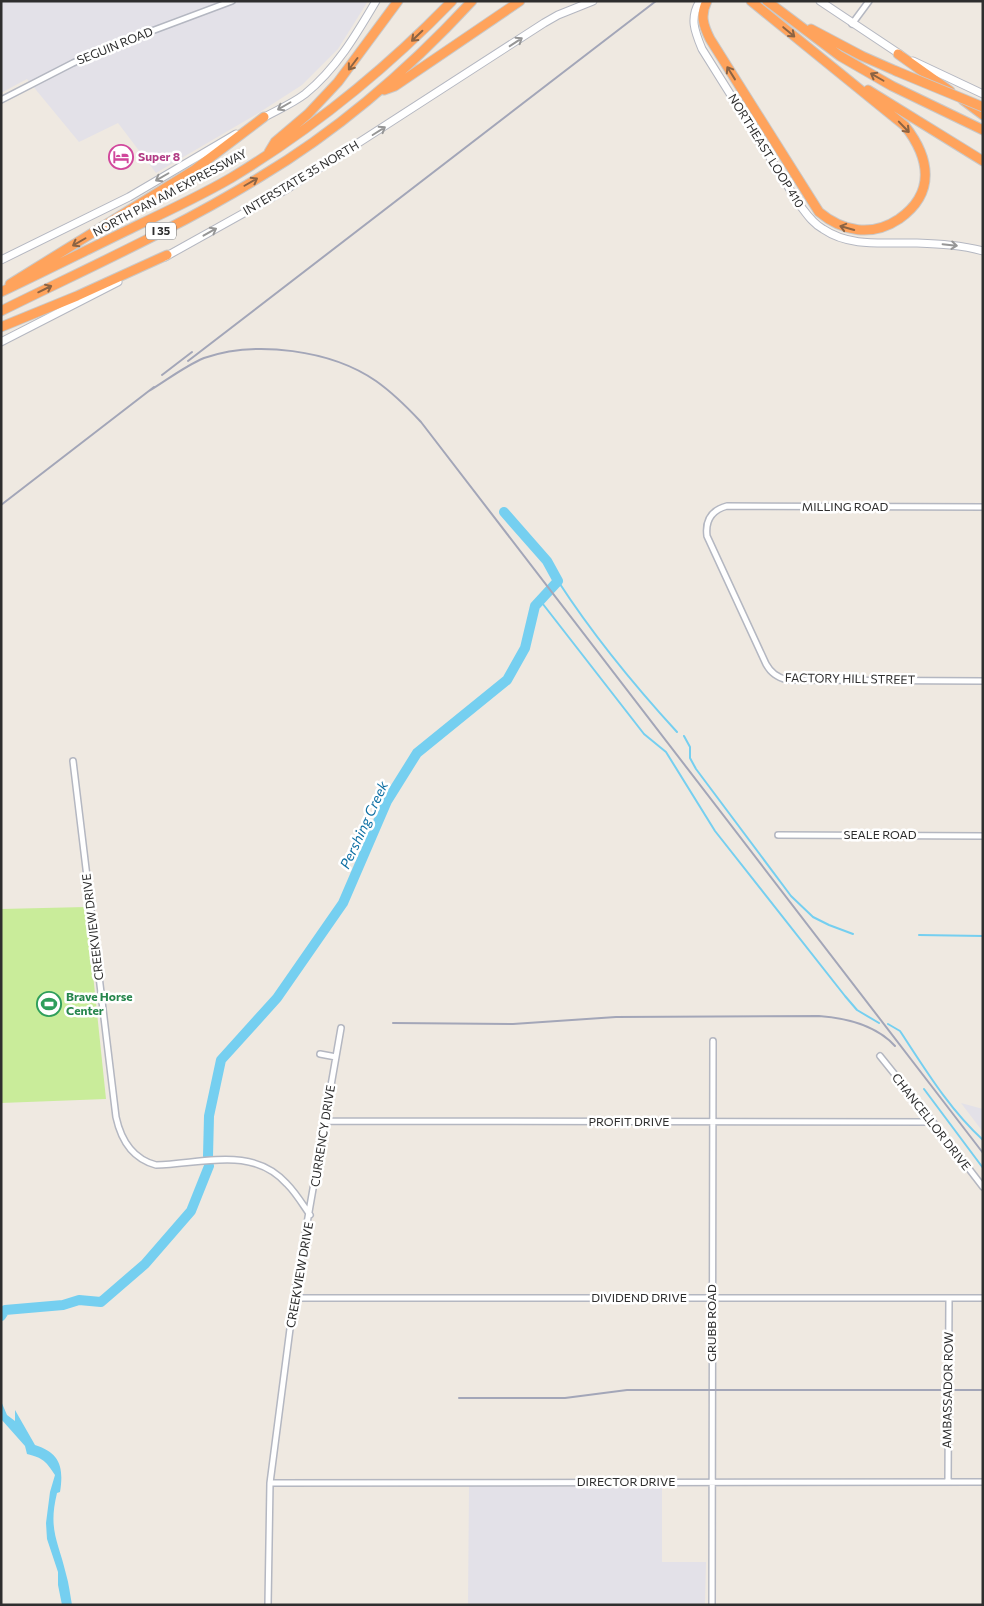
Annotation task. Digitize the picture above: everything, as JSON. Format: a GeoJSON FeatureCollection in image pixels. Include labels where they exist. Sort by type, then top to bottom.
{"type":"FeatureCollection","features":[{"type":"Feature","properties":{"kind":"highway"},"geometry":{"type":"LineString","coordinates":[[266,156],[276,142],[308,114],[338,82],[398,1]]}},
{"type":"Feature","properties":{"kind":"highway","name":"NORTH PAN AM EXPRESSWAY"},"geometry":{"type":"LineString","coordinates":[[1,291],[169,210],[230,178],[266,156],[331,110],[377,72],[452,1]]}},
{"type":"Feature","properties":{"kind":"highway","name":"I 35"},"geometry":{"type":"LineString","coordinates":[[1,311],[197,213],[261,177],[315,141],[376,93],[432,43],[472,1]]}},
{"type":"Feature","properties":{"kind":"highway"},"geometry":{"type":"LineString","coordinates":[[376,93],[395,86],[520,1]]}},
{"type":"Feature","properties":{"kind":"highway"},"geometry":{"type":"LineString","coordinates":[[707,1],[702,13],[702,22],[710,39],[819,212],[829,220],[850,229],[863,231],[882,228],[894,222],[917,204],[923,192],[924,162],[914,138],[905,126],[809,50],[752,1]]}},
{"type":"Feature","properties":{"kind":"highway"},"geometry":{"type":"LineString","coordinates":[[767,1],[848,60],[892,86],[983,130]]}},
{"type":"Feature","properties":{"kind":"highway"},"geometry":{"type":"LineString","coordinates":[[784,15],[862,56],[983,107]]}},
{"type":"Feature","properties":{"kind":"highway"},"geometry":{"type":"LineString","coordinates":[[898,54],[983,115]]}},
{"type":"Feature","properties":{"kind":"highway"},"geometry":{"type":"LineString","coordinates":[[840,73],[983,160]]}},
{"type":"Feature","properties":{"kind":"highway"},"geometry":{"type":"LineString","coordinates":[[1,291],[20,276],[194,170],[264,117]]}},
{"type":"Feature","properties":{"kind":"highway"},"geometry":{"type":"LineString","coordinates":[[1,327],[77,296],[167,255]]}},
{"type":"Feature","properties":{"kind":"main road"},"geometry":{"type":"LineString","coordinates":[[1,260],[129,197],[304,94],[349,47],[376,1]]}},
{"type":"Feature","properties":{"kind":"main road","name":"INTERSTATE 35 NORTH"},"geometry":{"type":"LineString","coordinates":[[1,342],[167,255],[287,189],[544,23],[564,12],[593,1]]}},
{"type":"Feature","properties":{"kind":"main road","name":"NORTHEAST LOOP 410"},"geometry":{"type":"LineString","coordinates":[[700,1],[694,15],[693,26],[702,49],[799,204],[811,220],[821,229],[834,236],[864,243],[949,245],[983,251]]}},
{"type":"Feature","properties":{"kind":"main road"},"geometry":{"type":"LineString","coordinates":[[820,1],[898,54],[983,94]]}},
{"type":"Feature","properties":{"kind":"street","name":"SEGUIN ROAD"},"geometry":{"type":"LineString","coordinates":[[1,100],[109,47],[232,1]]}},
{"type":"Feature","properties":{"kind":"street"},"geometry":{"type":"LineString","coordinates":[[852,24],[869,1]]}},
{"type":"Feature","properties":{"kind":"street","name":"MILLING ROAD"},"geometry":{"type":"LineString","coordinates":[[710,516],[715,511],[727,506],[983,507]]}},
{"type":"Feature","properties":{"kind":"street","name":"FACTORY HILL STREET"},"geometry":{"type":"LineString","coordinates":[[710,516],[706,529],[707,536],[770,672],[778,677],[787,680],[983,681]]}},
{"type":"Feature","properties":{"kind":"street","name":"CREEKVIEW DRIVE"},"geometry":{"type":"LineString","coordinates":[[73,761],[116,1117],[124,1140],[145,1162],[156,1165],[237,1159],[251,1161],[269,1168],[287,1184],[310,1215],[294,1298],[270,1483],[268,1605]]}},
{"type":"Feature","properties":{"kind":"street","name":"SEALE ROAD"},"geometry":{"type":"LineString","coordinates":[[778,835],[983,836]]}},
{"type":"Feature","properties":{"kind":"street","name":"CURRENCY DRIVE"},"geometry":{"type":"LineString","coordinates":[[310,1215],[341,1028]]}},
{"type":"Feature","properties":{"kind":"street","name":"GRUBB ROAD"},"geometry":{"type":"LineString","coordinates":[[712,1605],[713,1041]]}},
{"type":"Feature","properties":{"kind":"street"},"geometry":{"type":"LineString","coordinates":[[320,1054],[336,1058]]}},
{"type":"Feature","properties":{"kind":"street","name":"CHANCELLOR DRIVE"},"geometry":{"type":"LineString","coordinates":[[880,1056],[983,1187]]}},
{"type":"Feature","properties":{"kind":"street","name":"PROFIT DRIVE"},"geometry":{"type":"LineString","coordinates":[[325,1121],[933,1122]]}},
{"type":"Feature","properties":{"kind":"street","name":"DIVIDEND DRIVE"},"geometry":{"type":"LineString","coordinates":[[294,1298],[983,1298]]}},
{"type":"Feature","properties":{"kind":"street","name":"AMBASSADOR ROW"},"geometry":{"type":"LineString","coordinates":[[948,1482],[949,1298]]}},
{"type":"Feature","properties":{"kind":"street","name":"DIRECTOR DRIVE"},"geometry":{"type":"LineString","coordinates":[[270,1483],[983,1482]]}},
{"type":"Feature","properties":{"kind":"shaded area"},"geometry":{"type":"Polygon","coordinates":[[[1,1],[368,1],[338,49],[302,85],[257,114],[156,173],[118,123],[79,142],[27,79],[1,93],[1,1]]]}},
{"type":"Feature","properties":{"kind":"shaded area"},"geometry":{"type":"Polygon","coordinates":[[[961,1103],[983,1109],[983,1132],[961,1103]]]}},
{"type":"Feature","properties":{"kind":"shaded area"},"geometry":{"type":"Polygon","coordinates":[[[469,1486],[662,1487],[662,1562],[706,1562],[705,1605],[468,1605],[469,1486]]]}},
{"type":"Feature","properties":{"kind":"green space","name":"Brave Horse Center"},"geometry":{"type":"Polygon","coordinates":[[[86,907],[106,1099],[1,1103],[1,909],[86,907]]]}},
{"type":"Feature","properties":{"kind":"water"},"geometry":{"type":"Polygon","coordinates":[[[1,1401],[7,1415],[15,1421],[15,1410],[35,1445],[50,1452],[58,1462],[61,1483],[60,1492],[57,1493],[53,1516],[55,1535],[68,1582],[72,1605],[62,1605],[58,1585],[58,1572],[47,1539],[46,1523],[50,1492],[55,1475],[44,1461],[27,1454],[25,1446],[1,1419],[1,1401]]]}},
{"type":"Feature","properties":{"kind":"waterway","name":"Pershing Creek"},"geometry":{"type":"LineString","coordinates":[[208,1156],[209,1116],[221,1060],[277,998],[343,903],[387,801],[417,753],[507,680],[525,648],[535,606],[558,581],[547,561],[504,512]]}},
{"type":"Feature","properties":{"kind":"waterway"},"geometry":{"type":"LineString","coordinates":[[558,581],[614,659],[677,732]]}},
{"type":"Feature","properties":{"kind":"waterway"},"geometry":{"type":"LineString","coordinates":[[539,599],[644,734],[666,752],[715,831],[845,996],[857,1010],[879,1023]]}},
{"type":"Feature","properties":{"kind":"waterway"},"geometry":{"type":"LineString","coordinates":[[684,736],[690,747],[690,758],[696,769],[791,896],[813,917],[853,934]]}},
{"type":"Feature","properties":{"kind":"waterway"},"geometry":{"type":"LineString","coordinates":[[919,935],[983,936]]}},
{"type":"Feature","properties":{"kind":"waterway"},"geometry":{"type":"LineString","coordinates":[[888,1024],[900,1031],[948,1102],[983,1140]]}},
{"type":"Feature","properties":{"kind":"waterway"},"geometry":{"type":"LineString","coordinates":[[924,1089],[983,1168]]}},
{"type":"Feature","properties":{"kind":"waterway","name":"Pershing Creek"},"geometry":{"type":"LineString","coordinates":[[1,1316],[5,1310],[63,1305],[79,1300],[101,1302],[145,1264],[191,1211],[209,1166]]}},
{"type":"Feature","properties":{"kind":"railway"},"geometry":{"type":"LineString","coordinates":[[188,361],[656,1]]}},
{"type":"Feature","properties":{"kind":"railway"},"geometry":{"type":"LineString","coordinates":[[149,391],[204,358],[224,353],[269,349],[316,355],[358,370],[376,381],[400,400],[421,422],[983,1153]]}},
{"type":"Feature","properties":{"kind":"railway"},"geometry":{"type":"LineString","coordinates":[[162,375],[192,352]]}},
{"type":"Feature","properties":{"kind":"railway"},"geometry":{"type":"LineString","coordinates":[[1,505],[154,387]]}},
{"type":"Feature","properties":{"kind":"railway"},"geometry":{"type":"LineString","coordinates":[[393,1023],[513,1024],[616,1017],[819,1016],[860,1024],[879,1033],[895,1046]]}},
{"type":"Feature","properties":{"kind":"railway"},"geometry":{"type":"LineString","coordinates":[[459,1398],[565,1398],[627,1390],[983,1390]]}},
{"type":"Feature","properties":{"kind":"place","name":"Super 8"},"geometry":{"type":"Point","coordinates":[121,157]}},
{"type":"Feature","properties":{"kind":"place","name":"Brave Horse Center"},"geometry":{"type":"Point","coordinates":[49,1004]}}]}
